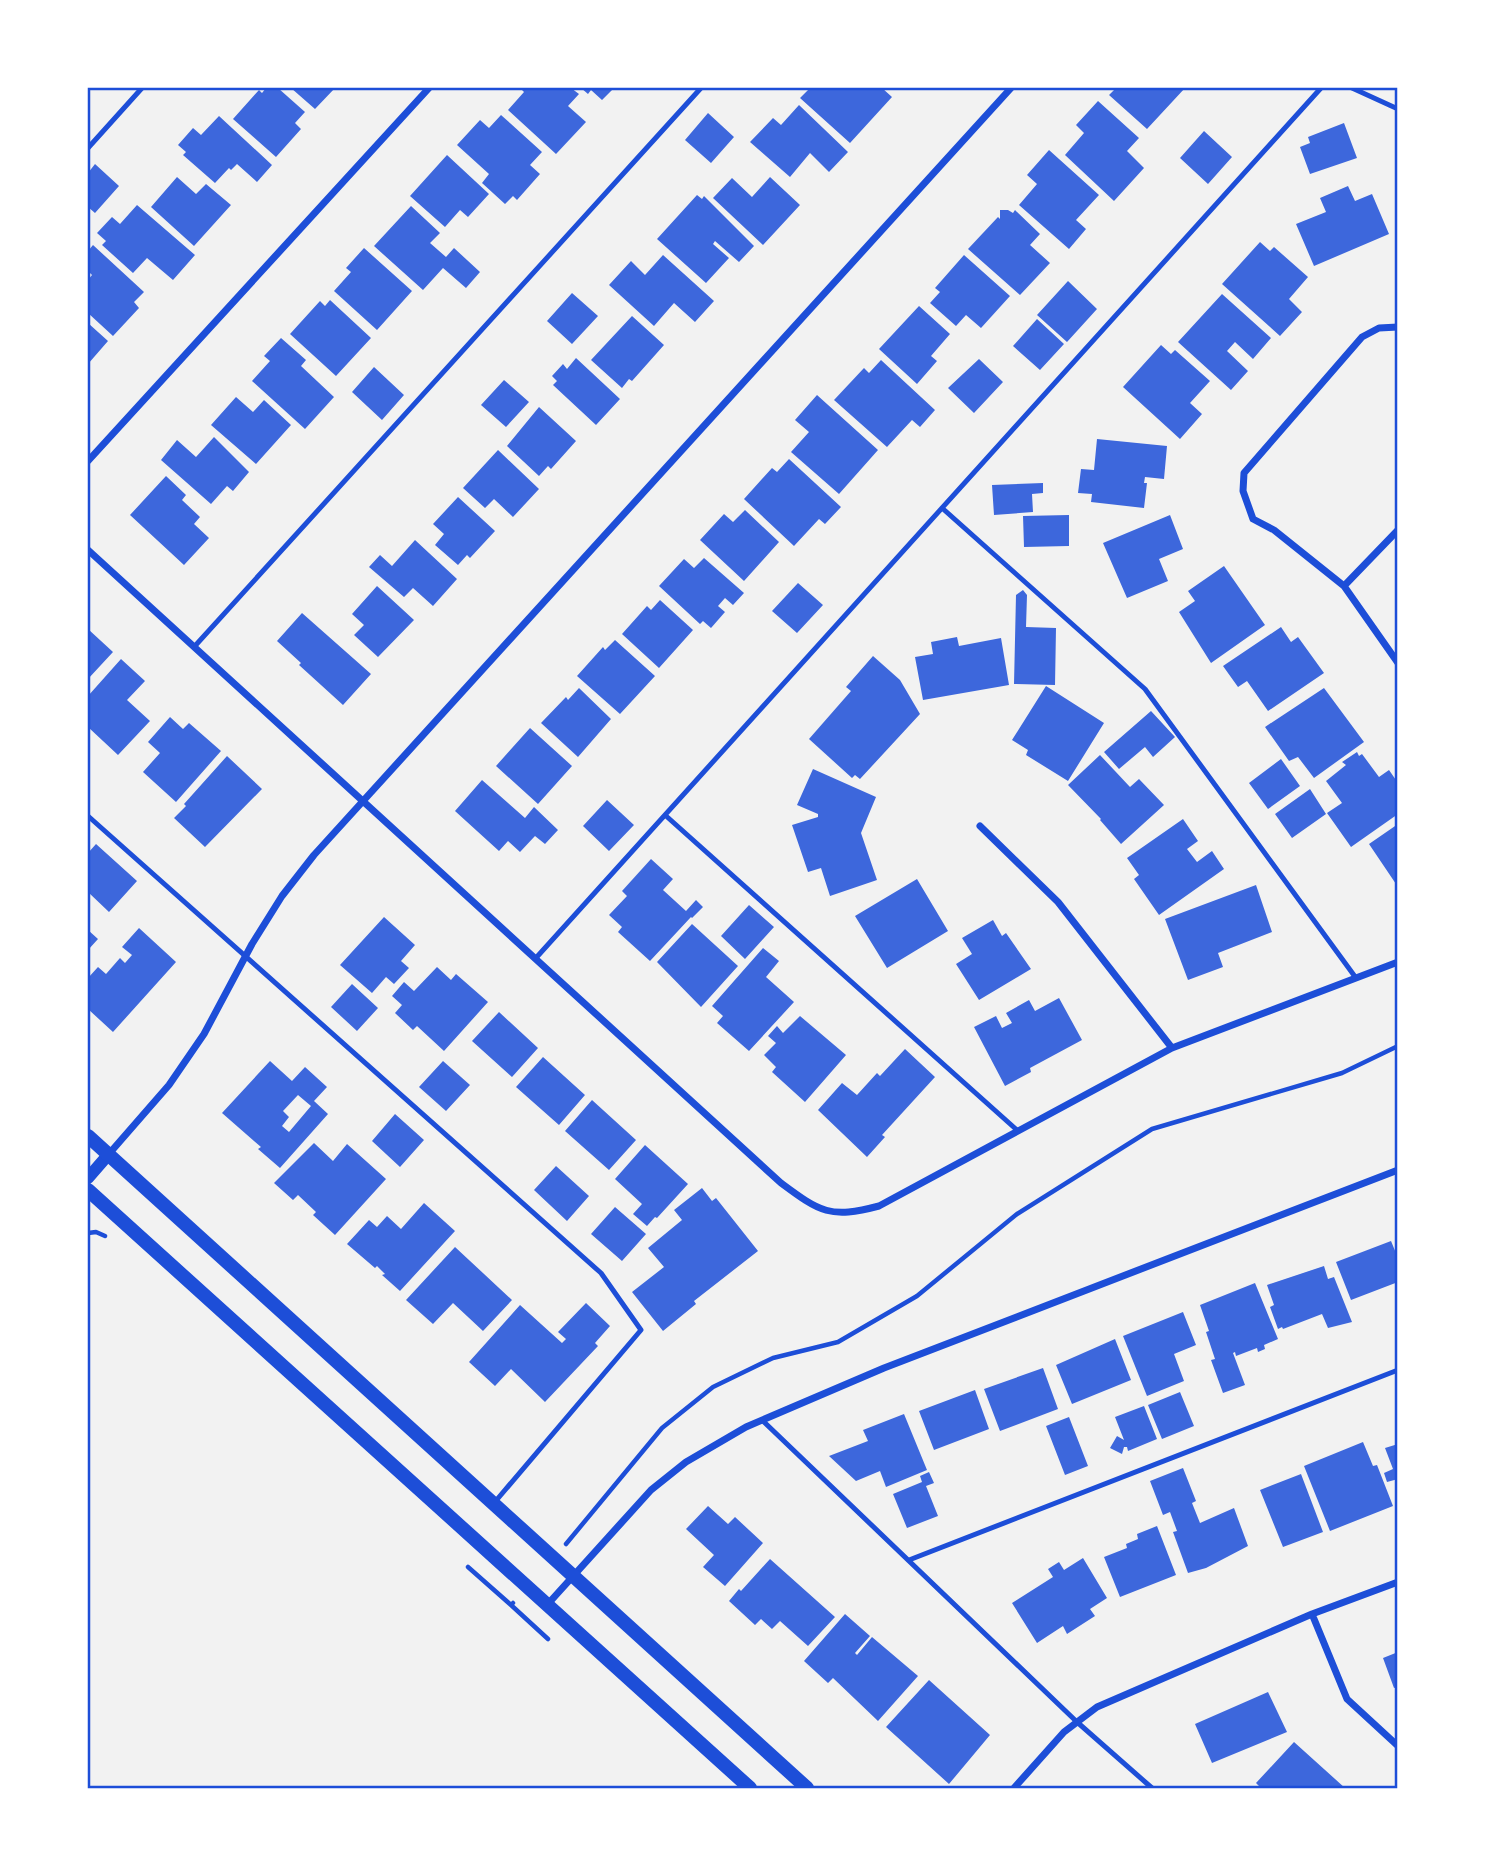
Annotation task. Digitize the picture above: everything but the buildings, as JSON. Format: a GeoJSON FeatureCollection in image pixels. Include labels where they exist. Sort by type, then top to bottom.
{"type":"FeatureCollection","features":[{"type":"Feature","properties":{"kind":"main road"},"geometry":{"type":"LineString","coordinates":[[88,1136],[807,1788]]}},
{"type":"Feature","properties":{"kind":"main road"},"geometry":{"type":"LineString","coordinates":[[88,1190],[751,1788]]}},
{"type":"Feature","properties":{"kind":"street"},"geometry":{"type":"LineString","coordinates":[[88,461],[429,88]]}},
{"type":"Feature","properties":{"kind":"street"},"geometry":{"type":"LineString","coordinates":[[88,1178],[169,1084],[204,1034],[245,957],[282,896],[314,855],[1011,88]]}},
{"type":"Feature","properties":{"kind":"street"},"geometry":{"type":"LineString","coordinates":[[1398,327],[1379,328],[1362,337],[1244,473],[1243,491],[1253,519],[1274,530],[1344,586],[1398,663]]}},
{"type":"Feature","properties":{"kind":"street"},"geometry":{"type":"LineString","coordinates":[[1344,586],[1398,530]]}},
{"type":"Feature","properties":{"kind":"street"},"geometry":{"type":"LineString","coordinates":[[88,550],[781,1184],[813,1207],[848,1214],[879,1206],[1172,1048],[1398,962]]}},
{"type":"Feature","properties":{"kind":"street"},"geometry":{"type":"LineString","coordinates":[[981,826],[1058,902],[1172,1048]]}},
{"type":"Feature","properties":{"kind":"street"},"geometry":{"type":"LineString","coordinates":[[547,1605],[651,1490],[686,1462],[762,1420],[897,1363],[1398,1170]]}},
{"type":"Feature","properties":{"kind":"street"},"geometry":{"type":"LineString","coordinates":[[1014,1788],[1064,1732],[1097,1707],[1312,1614],[1398,1582]]}},
{"type":"Feature","properties":{"kind":"street"},"geometry":{"type":"LineString","coordinates":[[1312,1614],[1347,1699],[1398,1746]]}},
{"type":"Feature","properties":{"kind":"lane"},"geometry":{"type":"LineString","coordinates":[[88,148],[142,88]]}},
{"type":"Feature","properties":{"kind":"lane"},"geometry":{"type":"LineString","coordinates":[[194,648],[701,88]]}},
{"type":"Feature","properties":{"kind":"lane"},"geometry":{"type":"LineString","coordinates":[[535,959],[1321,88]]}},
{"type":"Feature","properties":{"kind":"lane"},"geometry":{"type":"LineString","coordinates":[[1352,88],[1398,109]]}},
{"type":"Feature","properties":{"kind":"lane"},"geometry":{"type":"LineString","coordinates":[[942,508],[1145,689],[1356,978]]}},
{"type":"Feature","properties":{"kind":"lane"},"geometry":{"type":"LineString","coordinates":[[665,815],[1018,1131]]}},
{"type":"Feature","properties":{"kind":"lane"},"geometry":{"type":"LineString","coordinates":[[88,816],[601,1273],[641,1330],[494,1503]]}},
{"type":"Feature","properties":{"kind":"lane"},"geometry":{"type":"LineString","coordinates":[[909,1560],[1398,1370]]}},
{"type":"Feature","properties":{"kind":"lane"},"geometry":{"type":"LineString","coordinates":[[762,1420],[1077,1721],[1152,1788]]}},
{"type":"Feature","properties":{"kind":"path"},"geometry":{"type":"LineString","coordinates":[[555,1558],[662,1428],[713,1387],[773,1358],[838,1342],[917,1296],[1017,1214],[1152,1129],[1342,1073],[1398,1046]]}}]}
